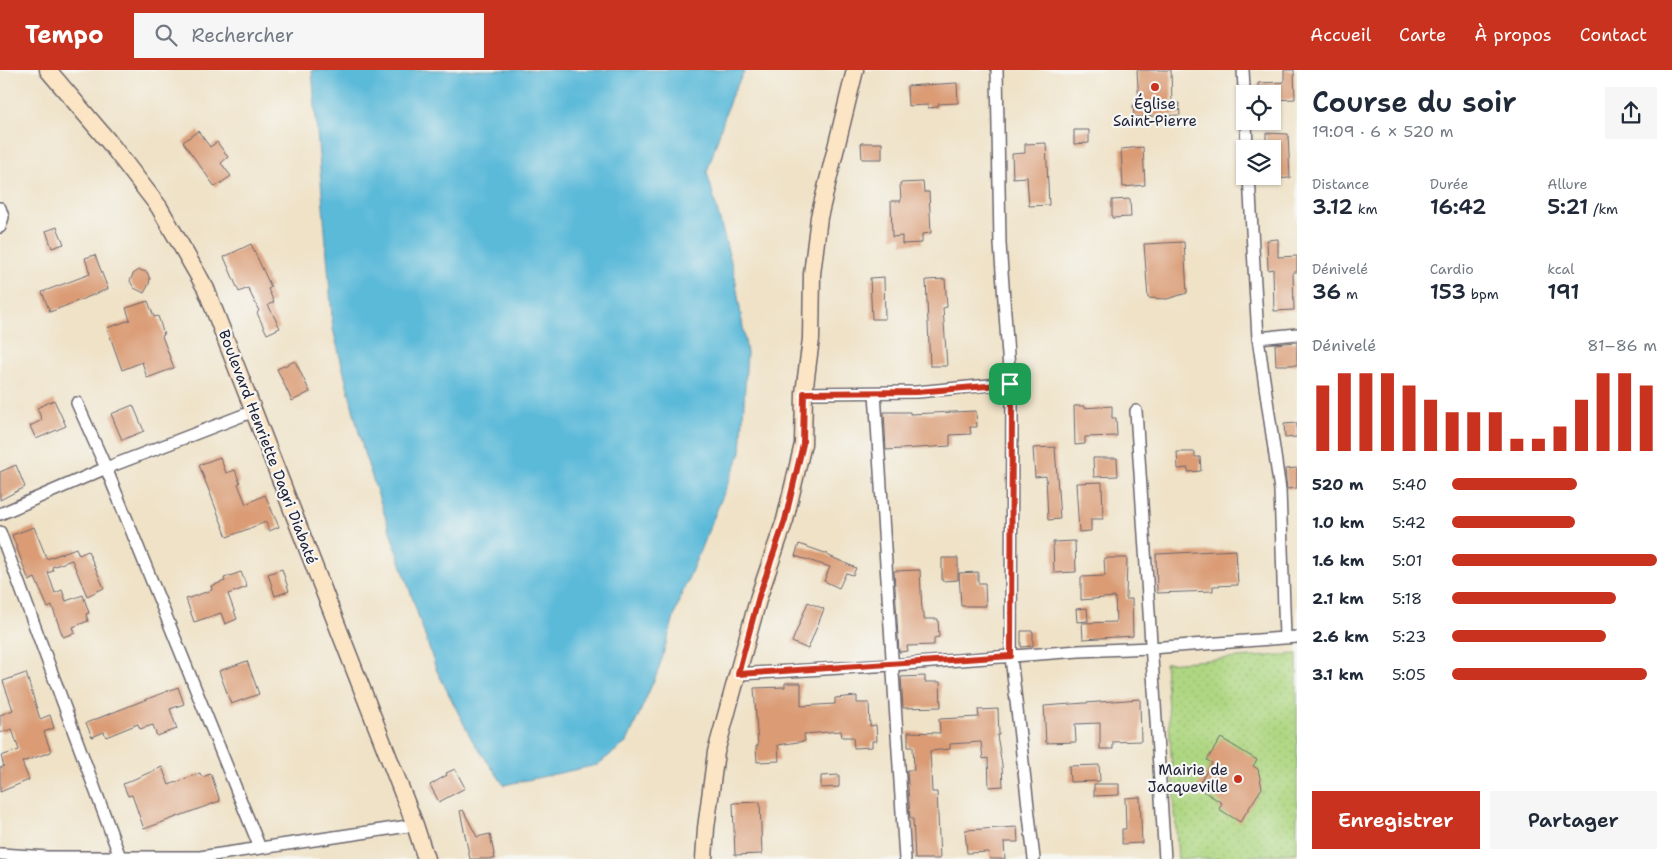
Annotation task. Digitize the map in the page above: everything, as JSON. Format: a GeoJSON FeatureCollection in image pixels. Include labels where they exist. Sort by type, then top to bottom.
{"type":"FeatureCollection","features":[{"type":"Feature","properties":{"kind":"main road","name":"Boulevard Henriette Dagri Diabaté"},"geometry":{"type":"LineString","coordinates":[[48,70],[109,142],[159,207],[206,289],[415,825],[426,859]]}},
{"type":"Feature","properties":{"kind":"main road"},"geometry":{"type":"LineString","coordinates":[[704,859],[716,752],[759,596],[785,520],[803,444],[804,393],[811,339],[812,274],[819,217],[855,70]]}},
{"type":"Feature","properties":{"kind":"street"},"geometry":{"type":"LineString","coordinates":[[997,70],[1000,244],[1012,398],[1011,656],[1034,859]]}},
{"type":"Feature","properties":{"kind":"street"},"geometry":{"type":"LineString","coordinates":[[1243,70],[1244,85]]}},
{"type":"Feature","properties":{"kind":"street"},"geometry":{"type":"LineString","coordinates":[[1250,185],[1258,338],[1280,490],[1285,637]]}},
{"type":"Feature","properties":{"kind":"street"},"geometry":{"type":"LineString","coordinates":[[0,208],[3,217],[0,227]]}},
{"type":"Feature","properties":{"kind":"street"},"geometry":{"type":"LineString","coordinates":[[1258,338],[1297,334]]}},
{"type":"Feature","properties":{"kind":"street"},"geometry":{"type":"LineString","coordinates":[[804,393],[917,392],[1010,384]]}},
{"type":"Feature","properties":{"kind":"street"},"geometry":{"type":"LineString","coordinates":[[875,393],[905,859]]}},
{"type":"Feature","properties":{"kind":"street"},"geometry":{"type":"LineString","coordinates":[[77,403],[106,468],[260,848]]}},
{"type":"Feature","properties":{"kind":"street"},"geometry":{"type":"LineString","coordinates":[[0,514],[106,468],[254,411]]}},
{"type":"Feature","properties":{"kind":"street"},"geometry":{"type":"LineString","coordinates":[[1136,411],[1165,859]]}},
{"type":"Feature","properties":{"kind":"street"},"geometry":{"type":"LineString","coordinates":[[0,532],[120,857]]}},
{"type":"Feature","properties":{"kind":"street"},"geometry":{"type":"LineString","coordinates":[[738,674],[1297,637]]}},
{"type":"Feature","properties":{"kind":"street"},"geometry":{"type":"LineString","coordinates":[[0,854],[48,858],[200,857],[415,825]]}},
{"type":"Feature","properties":{"kind":"green space"},"geometry":{"type":"Polygon","coordinates":[[[1297,654],[1297,853],[1214,859],[1178,859],[1165,663],[1297,654]]]}},
{"type":"Feature","properties":{"kind":"water"},"geometry":{"type":"Polygon","coordinates":[[[312,70],[745,70],[731,97],[707,172],[735,277],[747,353],[741,452],[679,601],[658,671],[627,742],[597,765],[504,785],[472,740],[436,669],[364,453],[333,329],[312,70]]]}},
{"type":"Feature","properties":{"kind":"building","name":"Église Saint-Pierre"},"geometry":{"type":"Polygon","coordinates":[[[1137,70],[1171,70],[1172,104],[1179,103],[1180,115],[1134,117],[1133,105],[1139,105],[1137,70]]]}},
{"type":"Feature","properties":{"kind":"building"},"geometry":{"type":"Polygon","coordinates":[[[1284,70],[1294,70],[1295,99],[1281,100],[1281,85],[1258,85],[1258,83],[1284,82],[1284,70]]]}},
{"type":"Feature","properties":{"kind":"building"},"geometry":{"type":"Polygon","coordinates":[[[957,83],[958,103],[938,104],[938,107],[928,108],[928,105],[908,106],[907,86],[957,83]]]}},
{"type":"Feature","properties":{"kind":"building"},"geometry":{"type":"Polygon","coordinates":[[[1074,130],[1089,130],[1089,143],[1074,144],[1074,130]]]}},
{"type":"Feature","properties":{"kind":"building"},"geometry":{"type":"Polygon","coordinates":[[[198,131],[210,147],[217,142],[228,157],[221,163],[231,176],[215,187],[183,142],[198,131]]]}},
{"type":"Feature","properties":{"kind":"building"},"geometry":{"type":"Polygon","coordinates":[[[1266,133],[1288,134],[1290,178],[1281,178],[1281,140],[1266,140],[1266,133]]]}},
{"type":"Feature","properties":{"kind":"building"},"geometry":{"type":"Polygon","coordinates":[[[861,143],[882,143],[882,159],[862,159],[861,143]]]}},
{"type":"Feature","properties":{"kind":"building"},"geometry":{"type":"Polygon","coordinates":[[[1046,143],[1049,205],[1029,206],[1027,177],[1013,178],[1012,154],[1025,153],[1025,144],[1046,143]]]}},
{"type":"Feature","properties":{"kind":"building"},"geometry":{"type":"Polygon","coordinates":[[[1143,147],[1145,185],[1123,187],[1121,149],[1143,147]]]}},
{"type":"Feature","properties":{"kind":"building"},"geometry":{"type":"Polygon","coordinates":[[[923,182],[924,192],[929,192],[931,233],[922,234],[922,243],[902,244],[902,236],[892,237],[891,201],[901,201],[900,183],[923,182]]]}},
{"type":"Feature","properties":{"kind":"building"},"geometry":{"type":"Polygon","coordinates":[[[1130,199],[1131,217],[1112,218],[1112,200],[1130,199]]]}},
{"type":"Feature","properties":{"kind":"building"},"geometry":{"type":"Polygon","coordinates":[[[57,227],[64,244],[52,248],[46,231],[57,227]]]}},
{"type":"Feature","properties":{"kind":"building"},"geometry":{"type":"Polygon","coordinates":[[[1278,239],[1278,257],[1297,256],[1297,272],[1293,272],[1294,310],[1274,311],[1273,269],[1268,270],[1267,240],[1278,239]]]}},
{"type":"Feature","properties":{"kind":"building"},"geometry":{"type":"Polygon","coordinates":[[[1184,242],[1187,293],[1167,299],[1148,298],[1144,244],[1184,242]]]}},
{"type":"Feature","properties":{"kind":"building"},"geometry":{"type":"Polygon","coordinates":[[[251,244],[271,287],[268,289],[274,302],[268,305],[280,328],[267,334],[248,288],[239,292],[224,257],[251,244]]]}},
{"type":"Feature","properties":{"kind":"building"},"geometry":{"type":"Polygon","coordinates":[[[95,255],[108,289],[50,312],[42,292],[90,274],[85,258],[95,255]]]}},
{"type":"Feature","properties":{"kind":"building"},"geometry":{"type":"Polygon","coordinates":[[[139,270],[147,272],[150,279],[144,293],[134,288],[130,281],[133,274],[139,270]]]}},
{"type":"Feature","properties":{"kind":"building"},"geometry":{"type":"Polygon","coordinates":[[[884,277],[885,319],[872,319],[870,278],[884,277]]]}},
{"type":"Feature","properties":{"kind":"building"},"geometry":{"type":"Polygon","coordinates":[[[945,279],[947,307],[943,308],[947,366],[930,366],[926,280],[945,279]]]}},
{"type":"Feature","properties":{"kind":"building"},"geometry":{"type":"Polygon","coordinates":[[[148,301],[154,317],[158,316],[164,335],[162,336],[174,368],[147,378],[142,362],[122,370],[107,328],[130,320],[126,308],[148,301]]]}},
{"type":"Feature","properties":{"kind":"building"},"geometry":{"type":"Polygon","coordinates":[[[1297,342],[1297,365],[1276,365],[1275,344],[1297,342]]]}},
{"type":"Feature","properties":{"kind":"building"},"geometry":{"type":"Polygon","coordinates":[[[295,361],[310,392],[292,401],[277,369],[295,361]]]}},
{"type":"Feature","properties":{"kind":"building"},"geometry":{"type":"Polygon","coordinates":[[[54,400],[66,426],[36,439],[30,426],[42,420],[37,408],[54,400]]]}},
{"type":"Feature","properties":{"kind":"building"},"geometry":{"type":"Polygon","coordinates":[[[133,405],[144,431],[122,440],[111,414],[133,405]]]}},
{"type":"Feature","properties":{"kind":"building"},"geometry":{"type":"Polygon","coordinates":[[[1074,406],[1084,406],[1084,408],[1112,406],[1112,418],[1116,418],[1117,436],[1085,437],[1085,444],[1075,445],[1074,406]]]}},
{"type":"Feature","properties":{"kind":"building"},"geometry":{"type":"Polygon","coordinates":[[[976,411],[977,427],[970,427],[971,434],[950,435],[950,446],[886,450],[884,412],[910,412],[910,414],[976,411]]]}},
{"type":"Feature","properties":{"kind":"building"},"geometry":{"type":"Polygon","coordinates":[[[1297,423],[1297,437],[1285,438],[1284,424],[1297,423]]]}},
{"type":"Feature","properties":{"kind":"building"},"geometry":{"type":"Polygon","coordinates":[[[1055,447],[1060,519],[1048,520],[1046,476],[1035,477],[1033,448],[1055,447]]]}},
{"type":"Feature","properties":{"kind":"building"},"geometry":{"type":"Polygon","coordinates":[[[1177,452],[1195,452],[1195,457],[1200,457],[1201,471],[1188,472],[1188,468],[1178,469],[1177,452]]]}},
{"type":"Feature","properties":{"kind":"building"},"geometry":{"type":"Polygon","coordinates":[[[220,457],[226,473],[235,470],[246,504],[265,495],[279,527],[269,531],[266,522],[227,537],[199,465],[220,457]]]}},
{"type":"Feature","properties":{"kind":"building"},"geometry":{"type":"Polygon","coordinates":[[[1093,458],[1117,458],[1118,476],[1094,477],[1093,458]]]}},
{"type":"Feature","properties":{"kind":"building"},"geometry":{"type":"Polygon","coordinates":[[[16,465],[25,487],[0,500],[0,472],[16,465]]]}},
{"type":"Feature","properties":{"kind":"building"},"geometry":{"type":"Polygon","coordinates":[[[1297,468],[1297,488],[1287,489],[1285,469],[1297,468]]]}},
{"type":"Feature","properties":{"kind":"building"},"geometry":{"type":"Polygon","coordinates":[[[1102,482],[1103,519],[1091,519],[1091,531],[1079,532],[1076,483],[1102,482]]]}},
{"type":"Feature","properties":{"kind":"building"},"geometry":{"type":"Polygon","coordinates":[[[34,527],[47,559],[76,548],[79,555],[88,551],[104,588],[87,596],[72,560],[52,567],[53,571],[48,573],[55,593],[62,590],[66,601],[83,595],[89,613],[86,614],[88,621],[73,627],[75,633],[63,637],[52,606],[48,608],[35,578],[29,581],[12,535],[34,527]]]}},
{"type":"Feature","properties":{"kind":"building"},"geometry":{"type":"Polygon","coordinates":[[[1075,541],[1076,572],[1054,573],[1053,542],[1075,541]]]}},
{"type":"Feature","properties":{"kind":"building"},"geometry":{"type":"Polygon","coordinates":[[[799,544],[828,554],[856,568],[853,575],[846,573],[839,588],[824,581],[830,567],[795,556],[799,544]]]}},
{"type":"Feature","properties":{"kind":"building"},"geometry":{"type":"Polygon","coordinates":[[[1236,550],[1238,585],[1213,586],[1213,591],[1157,593],[1156,554],[1236,550]]]}},
{"type":"Feature","properties":{"kind":"building"},"geometry":{"type":"Polygon","coordinates":[[[942,558],[958,558],[958,580],[942,581],[942,558]]]}},
{"type":"Feature","properties":{"kind":"building"},"geometry":{"type":"Polygon","coordinates":[[[1104,558],[1127,558],[1126,599],[1132,599],[1133,636],[1083,639],[1082,623],[1116,622],[1115,597],[1081,600],[1081,577],[1105,576],[1104,558]]]}},
{"type":"Feature","properties":{"kind":"building"},"geometry":{"type":"Polygon","coordinates":[[[282,569],[289,591],[275,596],[268,574],[282,569]]]}},
{"type":"Feature","properties":{"kind":"building"},"geometry":{"type":"Polygon","coordinates":[[[920,570],[922,612],[924,612],[924,619],[938,619],[939,637],[934,638],[934,645],[907,646],[908,651],[899,652],[894,571],[920,570]]]}},
{"type":"Feature","properties":{"kind":"building"},"geometry":{"type":"Polygon","coordinates":[[[241,572],[247,587],[228,594],[237,619],[225,624],[221,613],[194,622],[186,599],[212,590],[211,586],[225,581],[224,578],[241,572]]]}},
{"type":"Feature","properties":{"kind":"building"},"geometry":{"type":"Polygon","coordinates":[[[978,572],[978,583],[985,583],[986,606],[961,606],[959,573],[978,572]]]}},
{"type":"Feature","properties":{"kind":"building"},"geometry":{"type":"Polygon","coordinates":[[[808,602],[824,609],[808,649],[792,642],[808,602]]]}},
{"type":"Feature","properties":{"kind":"building"},"geometry":{"type":"Polygon","coordinates":[[[1087,608],[1088,621],[1077,622],[1076,609],[1087,608]]]}},
{"type":"Feature","properties":{"kind":"building"},"geometry":{"type":"Polygon","coordinates":[[[1021,631],[1033,631],[1033,646],[1021,647],[1021,631]]]}},
{"type":"Feature","properties":{"kind":"building"},"geometry":{"type":"Polygon","coordinates":[[[247,661],[259,694],[231,704],[219,671],[247,661]]]}},
{"type":"Feature","properties":{"kind":"building"},"geometry":{"type":"Polygon","coordinates":[[[26,673],[40,719],[50,715],[54,728],[44,732],[51,752],[22,762],[29,780],[0,792],[0,768],[4,766],[1,756],[19,750],[12,729],[0,733],[0,715],[13,710],[3,681],[26,673]]]}},
{"type":"Feature","properties":{"kind":"building"},"geometry":{"type":"Polygon","coordinates":[[[925,676],[925,682],[940,682],[941,707],[903,708],[901,677],[925,676]]]}},
{"type":"Feature","properties":{"kind":"building"},"geometry":{"type":"Polygon","coordinates":[[[785,683],[801,683],[801,706],[835,704],[835,698],[857,696],[857,703],[869,703],[870,726],[876,725],[877,741],[872,741],[872,747],[854,748],[853,737],[842,737],[841,731],[804,734],[805,741],[778,745],[779,761],[757,762],[756,746],[758,746],[754,688],[785,687],[785,683]]]}},
{"type":"Feature","properties":{"kind":"building"},"geometry":{"type":"Polygon","coordinates":[[[178,687],[184,704],[170,709],[177,729],[157,736],[153,725],[140,729],[138,724],[106,737],[104,732],[92,737],[86,723],[178,687]]]}},
{"type":"Feature","properties":{"kind":"building"},"geometry":{"type":"Polygon","coordinates":[[[1140,699],[1141,741],[1113,742],[1113,749],[1100,749],[1100,723],[1075,724],[1076,742],[1046,743],[1044,706],[1140,699]]]}},
{"type":"Feature","properties":{"kind":"building"},"geometry":{"type":"Polygon","coordinates":[[[998,709],[999,735],[997,735],[1003,786],[989,787],[988,758],[983,759],[981,742],[950,744],[950,749],[930,751],[932,792],[937,792],[940,859],[915,859],[913,818],[910,818],[907,770],[914,770],[913,747],[908,747],[908,732],[940,733],[939,719],[979,717],[978,710],[998,709]]]}},
{"type":"Feature","properties":{"kind":"building"},"geometry":{"type":"Polygon","coordinates":[[[1221,738],[1257,760],[1253,766],[1258,769],[1262,788],[1240,822],[1219,809],[1222,803],[1197,787],[1212,763],[1207,760],[1221,738]]]}},
{"type":"Feature","properties":{"kind":"building"},"geometry":{"type":"Polygon","coordinates":[[[1099,765],[1100,781],[1070,782],[1069,766],[1099,765]]]}},
{"type":"Feature","properties":{"kind":"building"},"geometry":{"type":"Polygon","coordinates":[[[162,767],[169,785],[200,773],[202,777],[211,774],[220,801],[144,829],[132,795],[128,796],[123,784],[162,767]]]}},
{"type":"Feature","properties":{"kind":"building"},"geometry":{"type":"Polygon","coordinates":[[[455,769],[465,788],[439,802],[430,785],[455,769]]]}},
{"type":"Feature","properties":{"kind":"building"},"geometry":{"type":"Polygon","coordinates":[[[839,775],[839,787],[821,788],[821,776],[839,775]]]}},
{"type":"Feature","properties":{"kind":"building"},"geometry":{"type":"Polygon","coordinates":[[[1094,784],[1119,784],[1119,795],[1094,796],[1094,784]]]}},
{"type":"Feature","properties":{"kind":"building"},"geometry":{"type":"Polygon","coordinates":[[[1140,797],[1142,843],[1122,844],[1122,829],[1126,829],[1125,798],[1140,797]]]}},
{"type":"Feature","properties":{"kind":"building"},"geometry":{"type":"Polygon","coordinates":[[[760,802],[762,854],[735,855],[733,803],[760,802]]]}},
{"type":"Feature","properties":{"kind":"building"},"geometry":{"type":"Polygon","coordinates":[[[463,810],[477,837],[490,834],[495,859],[470,859],[460,811],[463,810]]]}},
{"type":"Feature","properties":{"kind":"building"},"geometry":{"type":"Polygon","coordinates":[[[1017,827],[1018,842],[1004,842],[1005,859],[990,859],[989,852],[967,853],[965,830],[1017,827]]]}},
{"type":"Feature","properties":{"kind":"place","name":"Église Saint-Pierre"},"geometry":{"type":"Point","coordinates":[1155,87]}},
{"type":"Feature","properties":{"kind":"place","name":"Mairie de Jacqueville"},"geometry":{"type":"Point","coordinates":[1238,779]}},
{"type":"Feature","properties":{"kind":"route"},"geometry":{"type":"LineString","coordinates":[[1010,384],[1012,398],[1011,656],[738,674],[759,596],[785,520],[803,444],[804,393],[917,392],[1010,384]]}}]}
